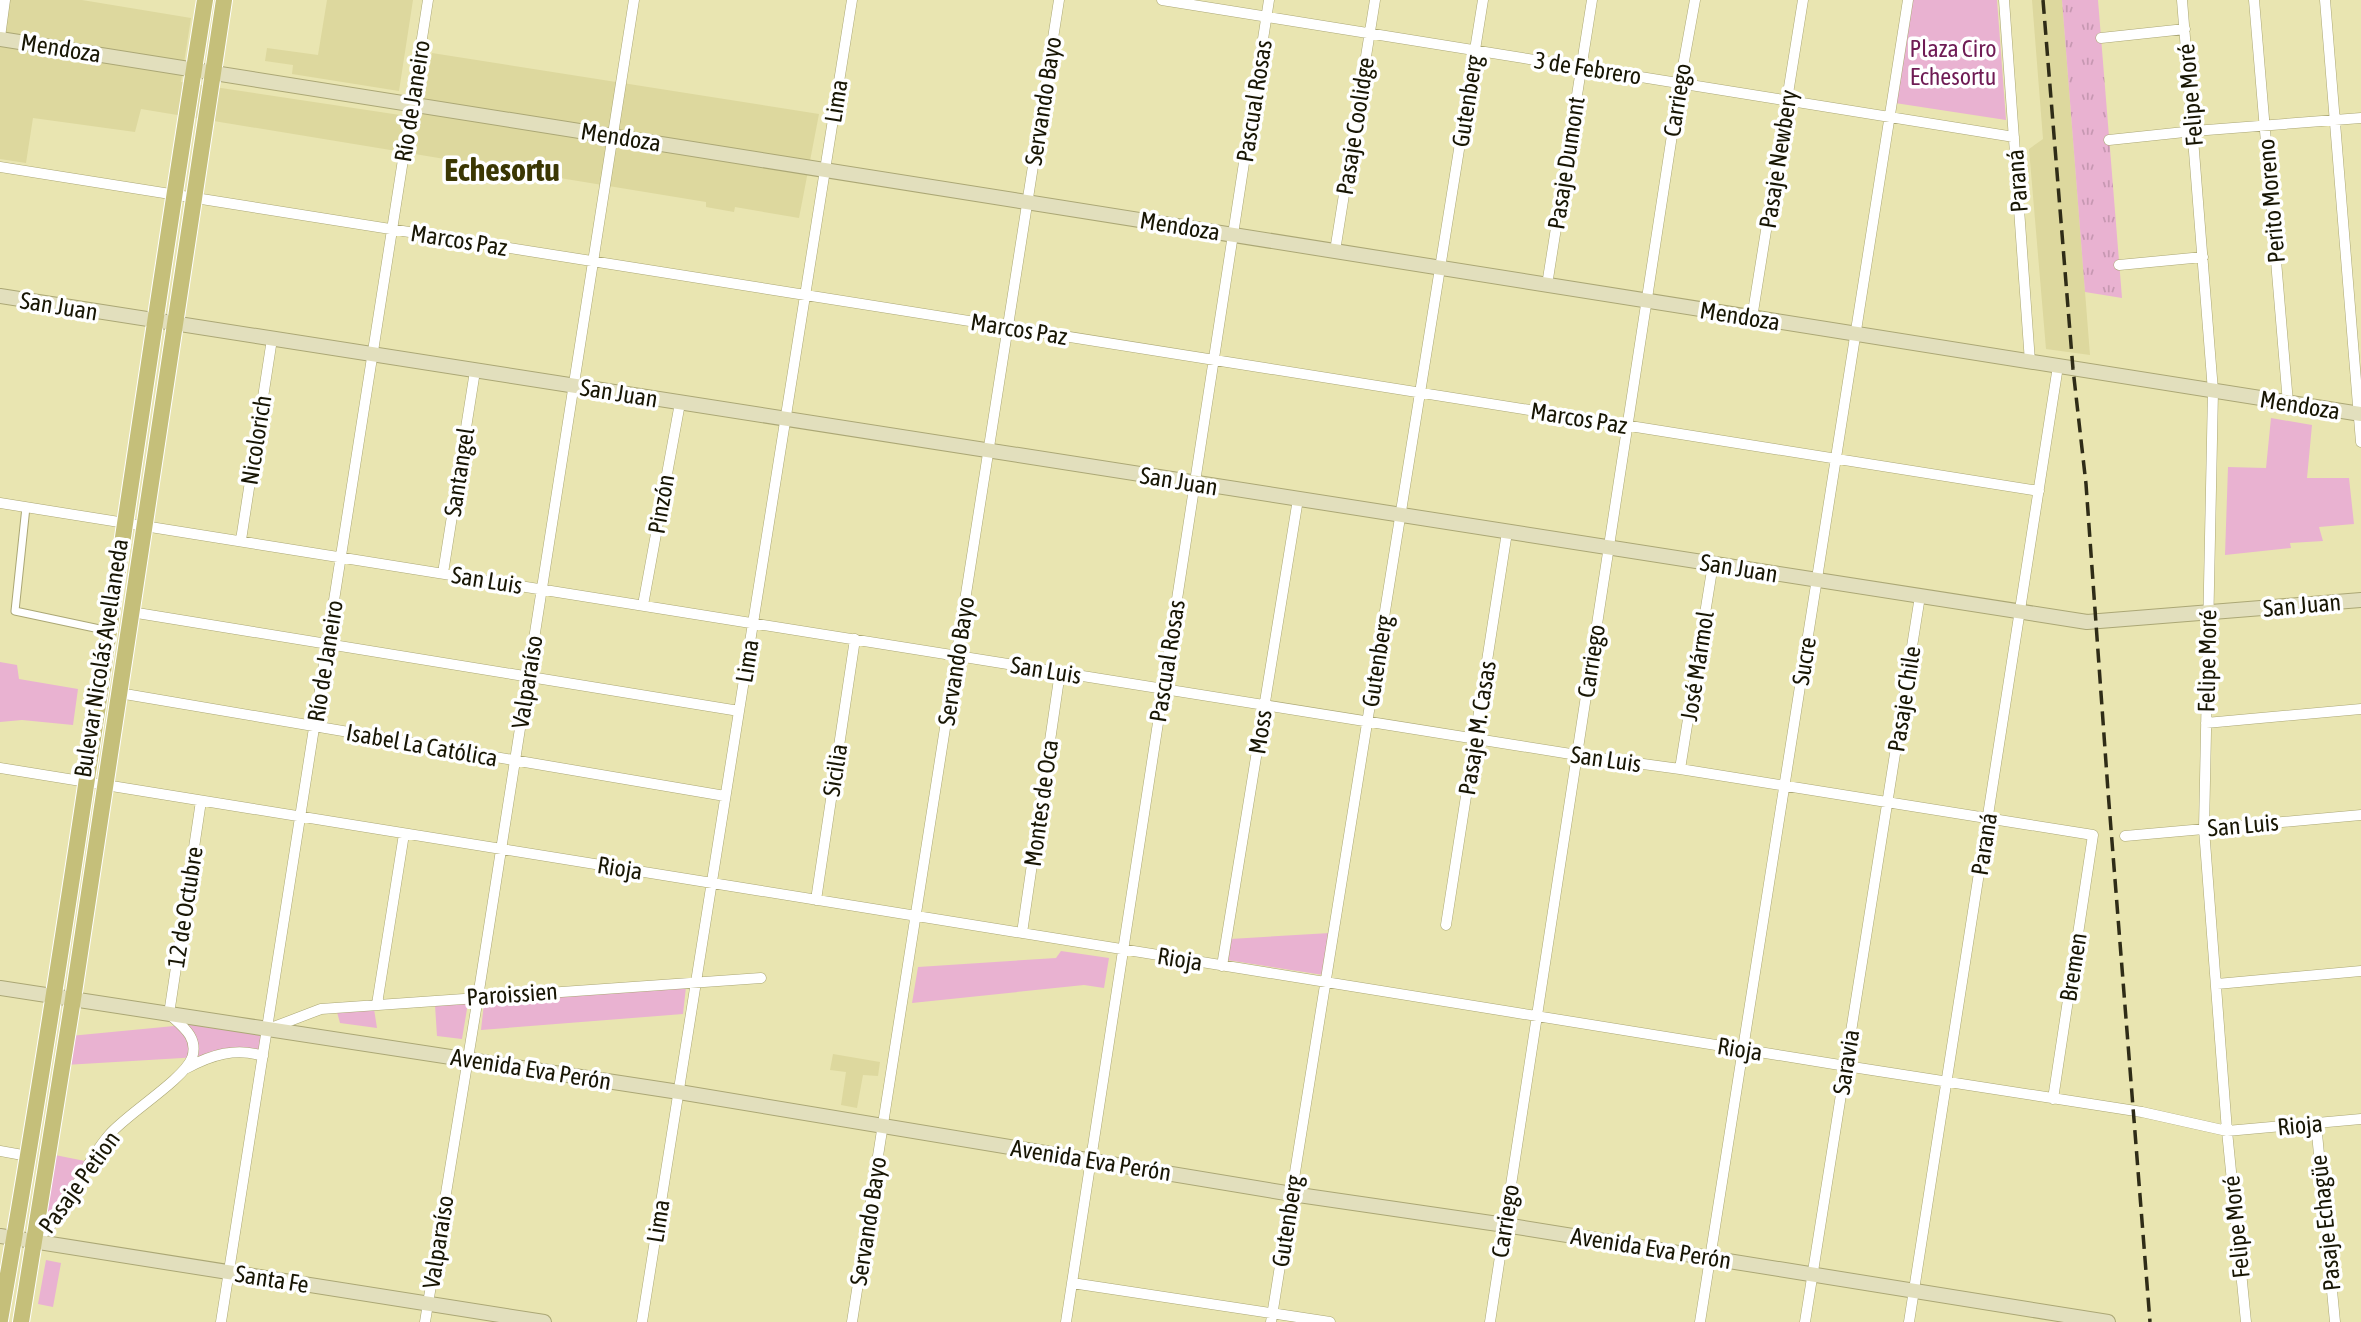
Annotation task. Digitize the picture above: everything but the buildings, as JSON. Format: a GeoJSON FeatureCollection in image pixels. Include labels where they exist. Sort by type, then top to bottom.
{"type":"FeatureCollection","features":[{"type":"Feature","properties":{"kind":"main road","name":"Bulevar Nicolás Avellaneda"},"geometry":{"type":"LineString","coordinates":[[0,1320],[7,1237],[28,1156],[88,782],[154,320],[205,0]]}},
{"type":"Feature","properties":{"kind":"main road","name":"Bulevar Nicolás Avellaneda"},"geometry":{"type":"LineString","coordinates":[[21,1322],[73,999],[224,0]]}},
{"type":"Feature","properties":{"kind":"main road","name":"Mendoza"},"geometry":{"type":"LineString","coordinates":[[0,38],[2360,414]]}},
{"type":"Feature","properties":{"kind":"main road","name":"San Juan"},"geometry":{"type":"LineString","coordinates":[[0,296],[2087,622],[2361,600]]}},
{"type":"Feature","properties":{"kind":"main road","name":"Avenida Eva Perón"},"geometry":{"type":"LineString","coordinates":[[0,988],[679,1092],[1292,1194],[1505,1225],[2108,1322]]}},
{"type":"Feature","properties":{"kind":"main road","name":"Santa Fe"},"geometry":{"type":"LineString","coordinates":[[7,1237],[544,1322]]}},
{"type":"Feature","properties":{"kind":"street"},"geometry":{"type":"LineString","coordinates":[[0,38],[5,0]]}},
{"type":"Feature","properties":{"kind":"street","name":"Río de Janeiro"},"geometry":{"type":"LineString","coordinates":[[221,1322],[428,0]]}},
{"type":"Feature","properties":{"kind":"street","name":"Valparaíso"},"geometry":{"type":"LineString","coordinates":[[425,1322],[634,0]]}},
{"type":"Feature","properties":{"kind":"street","name":"Lima"},"geometry":{"type":"LineString","coordinates":[[642,1322],[852,0]]}},
{"type":"Feature","properties":{"kind":"street","name":"Servando Bayo"},"geometry":{"type":"LineString","coordinates":[[852,1322],[1059,0]]}},
{"type":"Feature","properties":{"kind":"street","name":"3 de Febrero"},"geometry":{"type":"LineString","coordinates":[[1162,0],[2014,137]]}},
{"type":"Feature","properties":{"kind":"street","name":"Pascual Rosas"},"geometry":{"type":"LineString","coordinates":[[1066,1322],[1269,0]]}},
{"type":"Feature","properties":{"kind":"street","name":"Pasaje Coolidge"},"geometry":{"type":"LineString","coordinates":[[1335,251],[1375,0]]}},
{"type":"Feature","properties":{"kind":"street","name":"Gutenberg"},"geometry":{"type":"LineString","coordinates":[[1272,1317],[1483,0]]}},
{"type":"Feature","properties":{"kind":"street","name":"Pasaje Dumont"},"geometry":{"type":"LineString","coordinates":[[1547,285],[1592,0]]}},
{"type":"Feature","properties":{"kind":"street","name":"Carriego"},"geometry":{"type":"LineString","coordinates":[[1490,1322],[1679,83],[1695,0]]}},
{"type":"Feature","properties":{"kind":"street","name":"Pasaje Newbery"},"geometry":{"type":"LineString","coordinates":[[1752,318],[1803,0]]}},
{"type":"Feature","properties":{"kind":"street","name":"Sucre"},"geometry":{"type":"LineString","coordinates":[[1700,1322],[1908,0]]}},
{"type":"Feature","properties":{"kind":"street","name":"Paraná"},"geometry":{"type":"LineString","coordinates":[[2004,0],[2030,362]]}},
{"type":"Feature","properties":{"kind":"street","name":"Felipe Moré"},"geometry":{"type":"LineString","coordinates":[[2182,0],[2213,391],[2204,829],[2227,1131],[2246,1322]]}},
{"type":"Feature","properties":{"kind":"street","name":"Perito Moreno"},"geometry":{"type":"LineString","coordinates":[[2254,0],[2288,402]]}},
{"type":"Feature","properties":{"kind":"street"},"geometry":{"type":"LineString","coordinates":[[2325,0],[2361,442]]}},
{"type":"Feature","properties":{"kind":"street"},"geometry":{"type":"LineString","coordinates":[[2101,38],[2185,29]]}},
{"type":"Feature","properties":{"kind":"street"},"geometry":{"type":"LineString","coordinates":[[2109,140],[2361,118]]}},
{"type":"Feature","properties":{"kind":"street","name":"Marcos Paz"},"geometry":{"type":"LineString","coordinates":[[0,167],[2039,491]]}},
{"type":"Feature","properties":{"kind":"street"},"geometry":{"type":"LineString","coordinates":[[2119,265],[2203,257]]}},
{"type":"Feature","properties":{"kind":"street","name":"Nicolorich"},"geometry":{"type":"LineString","coordinates":[[241,540],[272,339]]}},
{"type":"Feature","properties":{"kind":"street","name":"Paraná"},"geometry":{"type":"LineString","coordinates":[[1909,1322],[2058,366]]}},
{"type":"Feature","properties":{"kind":"street","name":"Santangel"},"geometry":{"type":"LineString","coordinates":[[443,573],[475,371]]}},
{"type":"Feature","properties":{"kind":"street","name":"Pinzón"},"geometry":{"type":"LineString","coordinates":[[643,605],[680,403]]}},
{"type":"Feature","properties":{"kind":"street","name":"Moss"},"geometry":{"type":"LineString","coordinates":[[1223,966],[1298,499]]}},
{"type":"Feature","properties":{"kind":"street","name":"San Luis"},"geometry":{"type":"LineString","coordinates":[[0,503],[1367,722],[2093,835]]}},
{"type":"Feature","properties":{"kind":"street"},"geometry":{"type":"LineString","coordinates":[[26,507],[15,611],[109,631]]}},
{"type":"Feature","properties":{"kind":"street","name":"Pasaje M. Casas"},"geometry":{"type":"LineString","coordinates":[[1446,925],[1507,532]]}},
{"type":"Feature","properties":{"kind":"street","name":"José Mármol"},"geometry":{"type":"LineString","coordinates":[[1680,769],[1713,564]]}},
{"type":"Feature","properties":{"kind":"street","name":"Pasaje Chile"},"geometry":{"type":"LineString","coordinates":[[1888,802],[1920,596]]}},
{"type":"Feature","properties":{"kind":"street"},"geometry":{"type":"LineString","coordinates":[[131,612],[739,711]]}},
{"type":"Feature","properties":{"kind":"street","name":"Sicilia"},"geometry":{"type":"LineString","coordinates":[[816,900],[855,639]]}},
{"type":"Feature","properties":{"kind":"street","name":"Montes de Oca"},"geometry":{"type":"LineString","coordinates":[[1022,933],[1060,672]]}},
{"type":"Feature","properties":{"kind":"street","name":"Isabel La Católica"},"geometry":{"type":"LineString","coordinates":[[119,693],[725,796]]}},
{"type":"Feature","properties":{"kind":"street"},"geometry":{"type":"LineString","coordinates":[[2206,723],[2361,709]]}},
{"type":"Feature","properties":{"kind":"street","name":"Rioja"},"geometry":{"type":"LineString","coordinates":[[0,768],[1947,1083],[2142,1112],[2227,1131],[2361,1119]]}},
{"type":"Feature","properties":{"kind":"street","name":"12 de Octubre"},"geometry":{"type":"LineString","coordinates":[[169,1014],[201,801]]}},
{"type":"Feature","properties":{"kind":"street","name":"Saravia"},"geometry":{"type":"LineString","coordinates":[[1805,1322],[1888,802]]}},
{"type":"Feature","properties":{"kind":"street","name":"San Luis"},"geometry":{"type":"LineString","coordinates":[[2124,836],[2361,815]]}},
{"type":"Feature","properties":{"kind":"street"},"geometry":{"type":"LineString","coordinates":[[377,1004],[404,834]]}},
{"type":"Feature","properties":{"kind":"street","name":"Bremen"},"geometry":{"type":"LineString","coordinates":[[2053,1099],[2093,835]]}},
{"type":"Feature","properties":{"kind":"street"},"geometry":{"type":"LineString","coordinates":[[2217,984],[2361,971]]}},
{"type":"Feature","properties":{"kind":"street","name":"Paroissien"},"geometry":{"type":"LineString","coordinates":[[267,1029],[321,1009],[761,978]]}},
{"type":"Feature","properties":{"kind":"street"},"geometry":{"type":"LineString","coordinates":[[169,1014],[191,1035],[193,1052],[187,1068]]}},
{"type":"Feature","properties":{"kind":"street","name":"Pasaje Petion"},"geometry":{"type":"LineString","coordinates":[[34,1241],[44,1234],[57,1216],[108,1136],[187,1068],[206,1058],[232,1051],[263,1056]]}},
{"type":"Feature","properties":{"kind":"street","name":"Pasaje Echagüe"},"geometry":{"type":"LineString","coordinates":[[2316,1123],[2335,1322]]}},
{"type":"Feature","properties":{"kind":"street"},"geometry":{"type":"LineString","coordinates":[[0,1151],[28,1156]]}},
{"type":"Feature","properties":{"kind":"street"},"geometry":{"type":"LineString","coordinates":[[1072,1283],[1272,1317],[1330,1322]]}},
{"type":"Feature","properties":{"kind":"shaded area"},"geometry":{"type":"Polygon","coordinates":[[[0,0],[82,0],[191,18],[181,82],[420,118],[432,53],[819,114],[799,218],[735,207],[734,212],[706,207],[706,202],[141,109],[135,132],[33,118],[26,163],[0,159],[0,0]]]}},
{"type":"Feature","properties":{"kind":"shaded area"},"geometry":{"type":"Polygon","coordinates":[[[327,0],[413,0],[399,91],[292,74],[293,65],[265,61],[267,48],[318,55],[327,0]]]}},
{"type":"Feature","properties":{"kind":"shaded area"},"geometry":{"type":"Polygon","coordinates":[[[2032,0],[2062,0],[2090,355],[2046,349],[2029,149],[2043,139],[2032,0]]]}},
{"type":"Feature","properties":{"kind":"shaded area"},"geometry":{"type":"Polygon","coordinates":[[[833,1054],[880,1062],[878,1076],[863,1075],[857,1108],[841,1105],[846,1072],[830,1070],[833,1054]]]}},
{"type":"Feature","properties":{"kind":"green space","name":"Plaza Ciro Echesortu"},"geometry":{"type":"Polygon","coordinates":[[[1913,0],[1997,0],[2006,120],[1895,103],[1913,0]]]}},
{"type":"Feature","properties":{"kind":"green space"},"geometry":{"type":"Polygon","coordinates":[[[2062,0],[2098,0],[2122,298],[2085,292],[2062,0]]]}},
{"type":"Feature","properties":{"kind":"green space"},"geometry":{"type":"Polygon","coordinates":[[[2271,418],[2312,425],[2307,478],[2349,478],[2354,524],[2319,527],[2323,541],[2290,543],[2291,548],[2225,555],[2228,467],[2266,468],[2271,418]]]}},
{"type":"Feature","properties":{"kind":"green space"},"geometry":{"type":"Polygon","coordinates":[[[0,662],[17,665],[19,679],[78,689],[73,725],[22,720],[0,722],[0,662]]]}},
{"type":"Feature","properties":{"kind":"green space"},"geometry":{"type":"Polygon","coordinates":[[[1330,933],[1323,975],[1227,960],[1230,939],[1330,933]]]}},
{"type":"Feature","properties":{"kind":"green space"},"geometry":{"type":"Polygon","coordinates":[[[1061,951],[1109,958],[1104,988],[1084,985],[912,1003],[918,967],[1056,958],[1061,951]]]}},
{"type":"Feature","properties":{"kind":"green space"},"geometry":{"type":"Polygon","coordinates":[[[686,987],[683,1014],[481,1030],[484,1003],[686,987]]]}},
{"type":"Feature","properties":{"kind":"green space"},"geometry":{"type":"Polygon","coordinates":[[[468,1003],[462,1039],[437,1036],[435,1005],[468,1003]]]}},
{"type":"Feature","properties":{"kind":"green space"},"geometry":{"type":"Polygon","coordinates":[[[374,1009],[377,1028],[340,1023],[337,1012],[374,1009]]]}},
{"type":"Feature","properties":{"kind":"green space"},"geometry":{"type":"Polygon","coordinates":[[[195,1024],[261,1032],[263,1039],[259,1052],[232,1049],[199,1057],[65,1065],[70,1036],[195,1024]]]}},
{"type":"Feature","properties":{"kind":"green space"},"geometry":{"type":"Polygon","coordinates":[[[55,1155],[85,1161],[43,1228],[55,1155]]]}},
{"type":"Feature","properties":{"kind":"green space"},"geometry":{"type":"Polygon","coordinates":[[[46,1260],[61,1263],[53,1307],[38,1304],[46,1260]]]}},
{"type":"Feature","properties":{"kind":"railway"},"geometry":{"type":"LineString","coordinates":[[2043,0],[2073,369],[2086,484],[2150,1322]]}},
{"type":"Feature","properties":{"kind":"district","name":"Echesortu"},"geometry":{"type":"Point","coordinates":[502,169]}}]}
